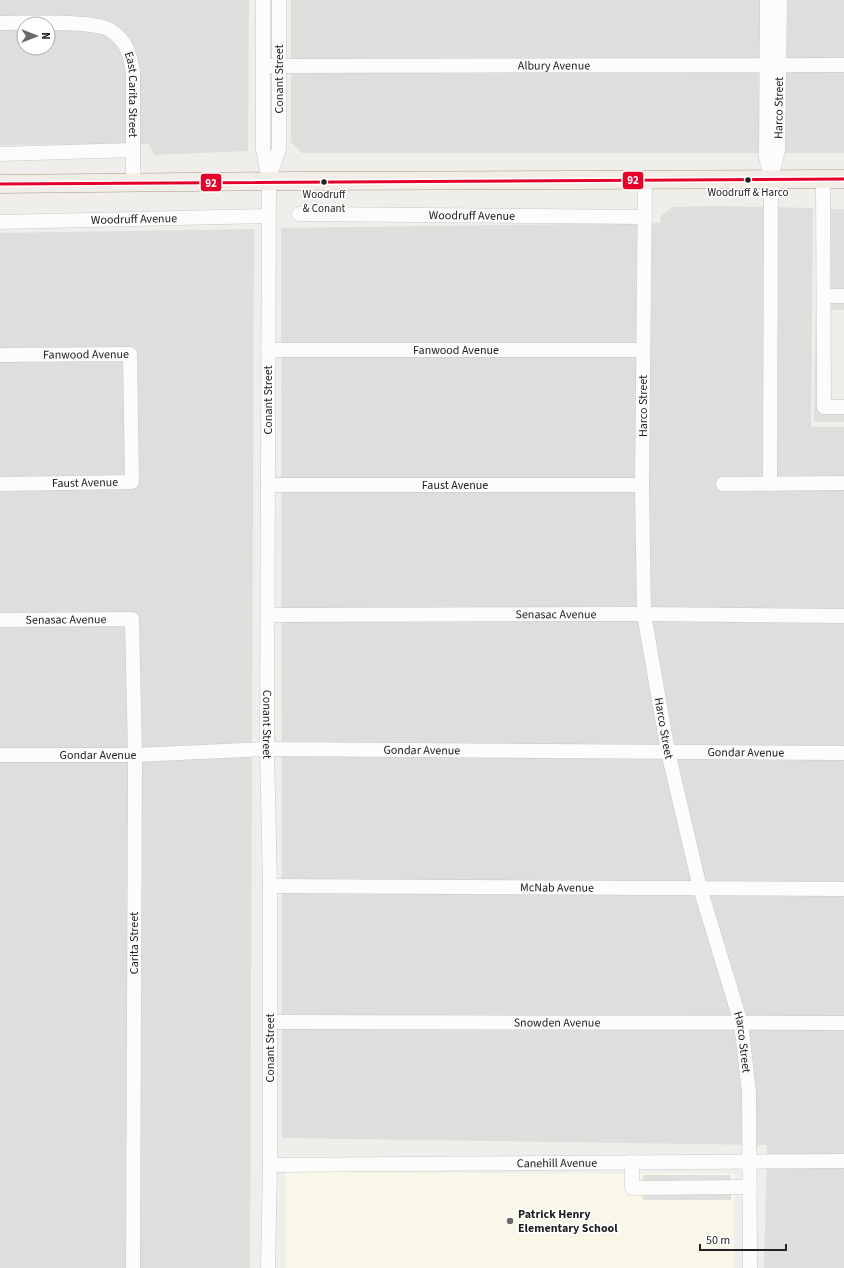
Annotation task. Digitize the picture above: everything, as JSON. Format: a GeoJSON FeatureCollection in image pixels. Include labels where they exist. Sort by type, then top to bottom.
{"type":"FeatureCollection","features":[{"type":"Feature","properties":{"kind":"main road"},"geometry":{"type":"LineString","coordinates":[[0,184],[268,181],[844,179]]}},
{"type":"Feature","properties":{"kind":"street","name":"Conant Street"},"geometry":{"type":"LineString","coordinates":[[263,0],[263,149],[268,181],[267,749],[270,886],[270,1165],[268,1268]]}},
{"type":"Feature","properties":{"kind":"street","name":"Conant Street"},"geometry":{"type":"LineString","coordinates":[[268,181],[279,149],[279,0]]}},
{"type":"Feature","properties":{"kind":"street","name":"Harco Street"},"geometry":{"type":"LineString","coordinates":[[767,0],[773,65]]}},
{"type":"Feature","properties":{"kind":"street","name":"Harco Street"},"geometry":{"type":"LineString","coordinates":[[770,484],[771,179],[766,157],[780,0]]}},
{"type":"Feature","properties":{"kind":"street","name":"East Carita Street"},"geometry":{"type":"LineString","coordinates":[[0,23],[71,23],[94,26],[108,29],[123,41],[132,57],[133,183]]}},
{"type":"Feature","properties":{"kind":"street","name":"Albury Avenue"},"geometry":{"type":"LineString","coordinates":[[263,66],[844,66]]}},
{"type":"Feature","properties":{"kind":"street"},"geometry":{"type":"LineString","coordinates":[[0,154],[133,150]]}},
{"type":"Feature","properties":{"kind":"street","name":"Harco Street"},"geometry":{"type":"LineString","coordinates":[[645,179],[642,485],[644,614],[668,752],[700,888],[740,1023],[749,1092],[750,1268]]}},
{"type":"Feature","properties":{"kind":"street"},"geometry":{"type":"LineString","coordinates":[[823,179],[824,407],[844,407]]}},
{"type":"Feature","properties":{"kind":"street","name":"Woodruff Avenue"},"geometry":{"type":"LineString","coordinates":[[299,214],[645,217]]}},
{"type":"Feature","properties":{"kind":"street","name":"Woodruff Avenue"},"geometry":{"type":"LineString","coordinates":[[0,222],[268,216]]}},
{"type":"Feature","properties":{"kind":"street"},"geometry":{"type":"LineString","coordinates":[[824,296],[844,296]]}},
{"type":"Feature","properties":{"kind":"street","name":"Fanwood Avenue"},"geometry":{"type":"LineString","coordinates":[[268,350],[643,350]]}},
{"type":"Feature","properties":{"kind":"street","name":"Fanwood Avenue"},"geometry":{"type":"LineString","coordinates":[[0,355],[130,354],[132,420]]}},
{"type":"Feature","properties":{"kind":"street","name":"Faust Avenue"},"geometry":{"type":"LineString","coordinates":[[0,484],[132,482],[132,420]]}},
{"type":"Feature","properties":{"kind":"street"},"geometry":{"type":"LineString","coordinates":[[723,484],[844,483]]}},
{"type":"Feature","properties":{"kind":"street","name":"Faust Avenue"},"geometry":{"type":"LineString","coordinates":[[268,485],[642,485]]}},
{"type":"Feature","properties":{"kind":"street","name":"Senasac Avenue"},"geometry":{"type":"LineString","coordinates":[[268,615],[644,614],[844,616]]}},
{"type":"Feature","properties":{"kind":"street","name":"Senasac Avenue"},"geometry":{"type":"LineString","coordinates":[[0,620],[132,619]]}},
{"type":"Feature","properties":{"kind":"street","name":"Carita Street"},"geometry":{"type":"LineString","coordinates":[[132,619],[135,755],[133,1268]]}},
{"type":"Feature","properties":{"kind":"street","name":"Gondar Avenue"},"geometry":{"type":"LineString","coordinates":[[0,755],[135,755],[267,749],[844,753]]}},
{"type":"Feature","properties":{"kind":"street","name":"McNab Avenue"},"geometry":{"type":"LineString","coordinates":[[270,886],[844,889]]}},
{"type":"Feature","properties":{"kind":"street","name":"Snowden Avenue"},"geometry":{"type":"LineString","coordinates":[[270,1022],[844,1023]]}},
{"type":"Feature","properties":{"kind":"street","name":"Canehill Avenue"},"geometry":{"type":"LineString","coordinates":[[270,1165],[844,1161]]}},
{"type":"Feature","properties":{"kind":"street"},"geometry":{"type":"LineString","coordinates":[[632,1162],[632,1188],[750,1187]]}},
{"type":"Feature","properties":{"kind":"shaded area"},"geometry":{"type":"Polygon","coordinates":[[[0,0],[249,0],[248,151],[154,155],[149,144],[0,145],[0,0]]]}},
{"type":"Feature","properties":{"kind":"shaded area"},"geometry":{"type":"Polygon","coordinates":[[[291,0],[844,0],[844,153],[302,153],[291,142],[291,0]]]}},
{"type":"Feature","properties":{"kind":"shaded area"},"geometry":{"type":"Polygon","coordinates":[[[714,206],[813,208],[811,427],[844,427],[844,1268],[764,1268],[767,1145],[282,1138],[281,228],[660,223],[661,216],[672,207],[714,206]]]}},
{"type":"Feature","properties":{"kind":"shaded area"},"geometry":{"type":"Polygon","coordinates":[[[844,209],[844,310],[820,310],[822,412],[844,412],[844,422],[814,422],[817,210],[844,209]]]}},
{"type":"Feature","properties":{"kind":"shaded area"},"geometry":{"type":"Polygon","coordinates":[[[254,229],[250,1268],[0,1268],[0,233],[254,229]]]}},
{"type":"Feature","properties":{"kind":"shaded area","name":"Patrick Henry Elementary School"},"geometry":{"type":"Polygon","coordinates":[[[286,1172],[734,1174],[734,1268],[286,1268],[286,1172]]]}},
{"type":"Feature","properties":{"kind":"shaded area"},"geometry":{"type":"Polygon","coordinates":[[[643,1175],[731,1175],[731,1200],[643,1200],[643,1175]]]}},
{"type":"Feature","properties":{"kind":"transit line","name":"92"},"geometry":{"type":"LineString","coordinates":[[0,184],[844,179]]}},
{"type":"Feature","properties":{"kind":"place","name":"Woodruff & Harco"},"geometry":{"type":"Point","coordinates":[748,180]}},
{"type":"Feature","properties":{"kind":"place","name":"Woodruff & Conant"},"geometry":{"type":"Point","coordinates":[324,182]}},
{"type":"Feature","properties":{"kind":"place","name":"Patrick Henry Elementary School"},"geometry":{"type":"Point","coordinates":[510,1221]}}]}
